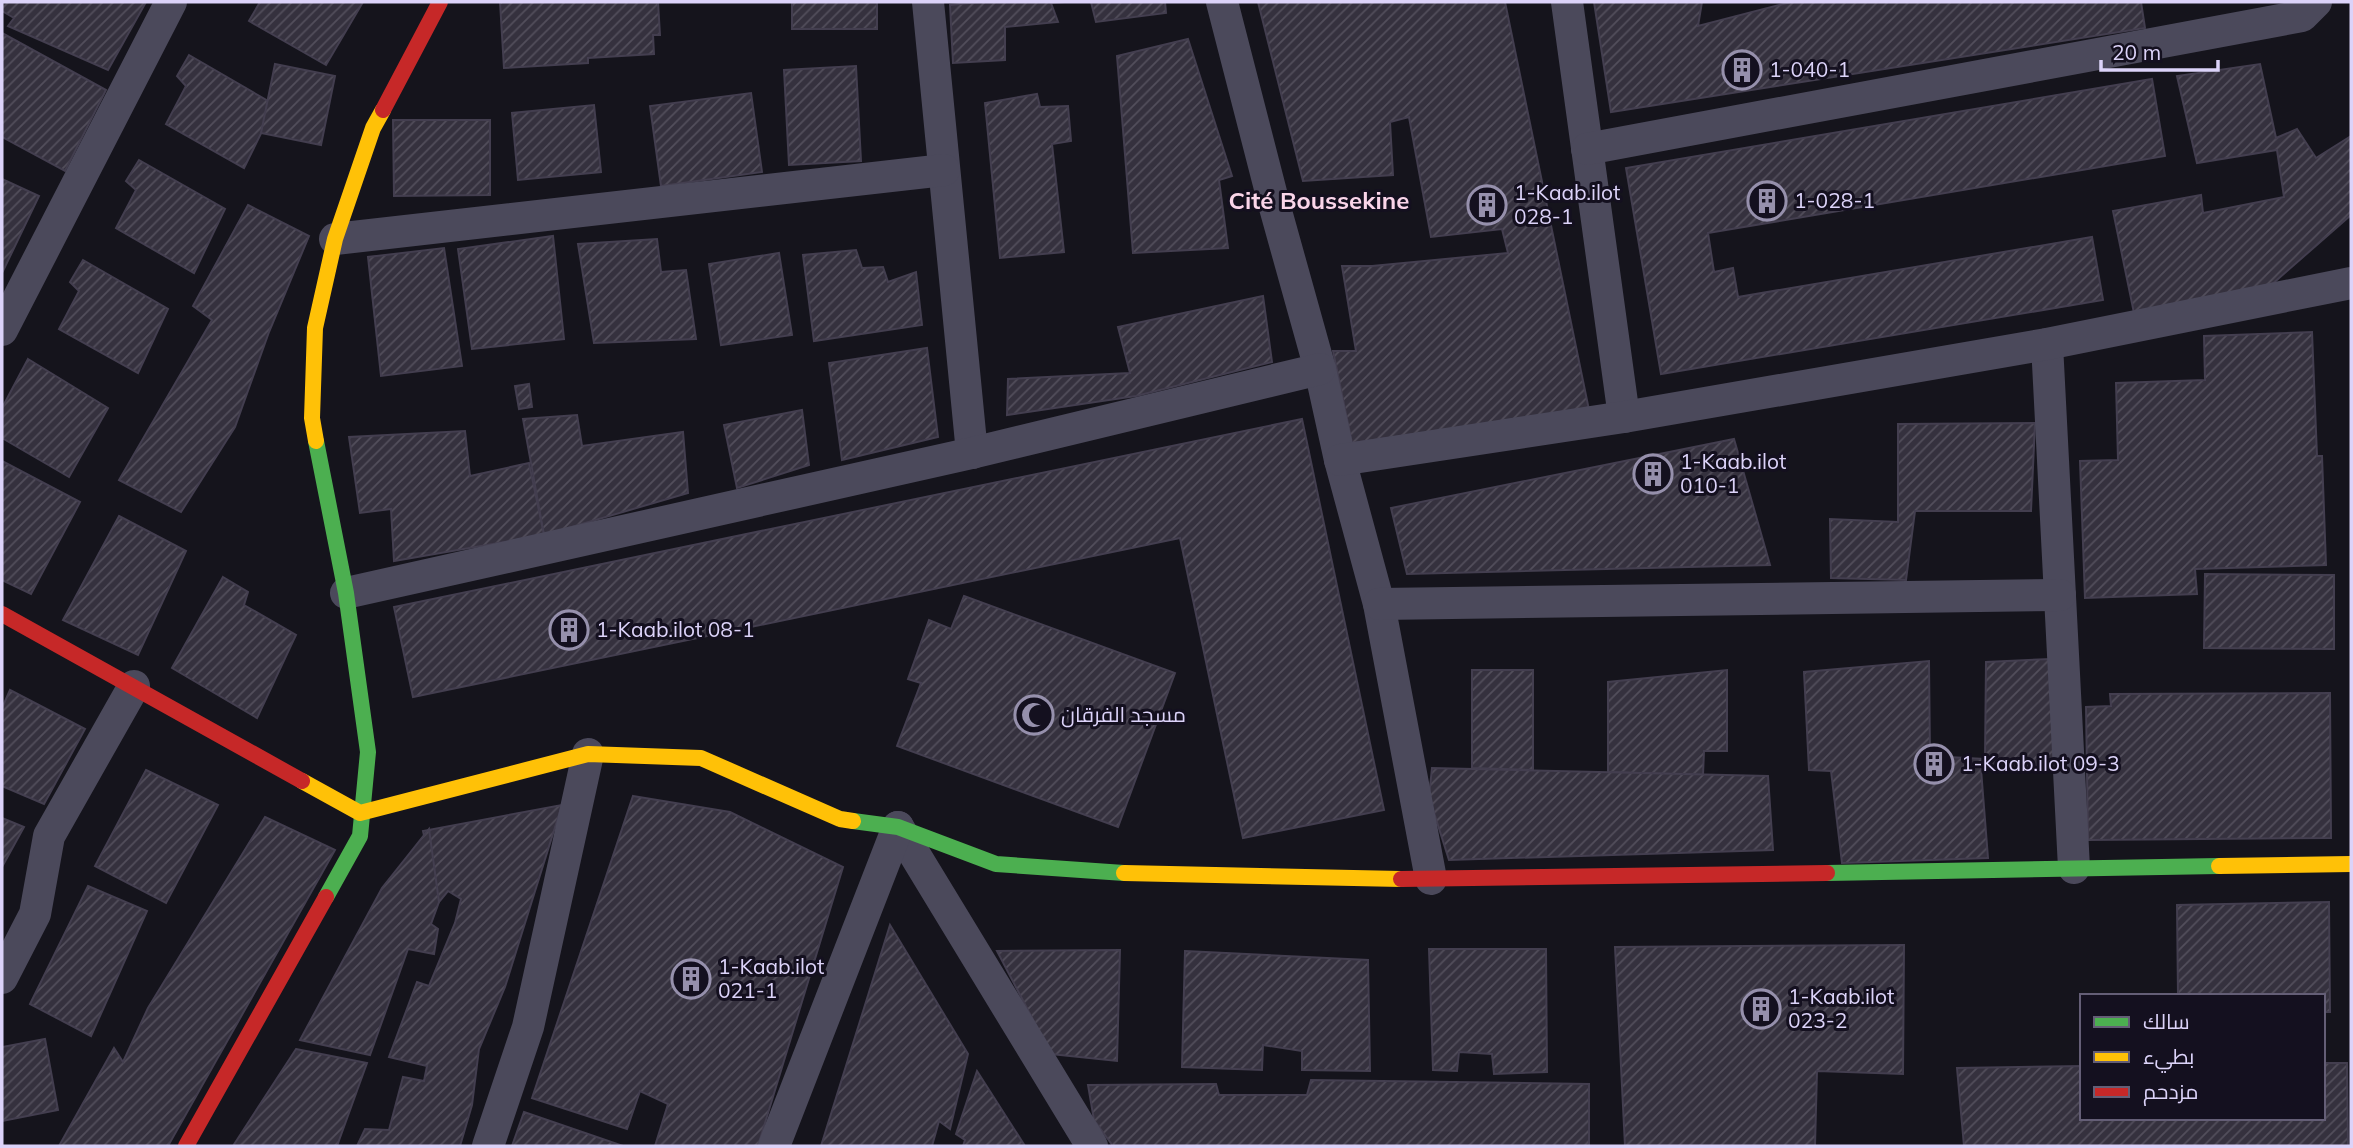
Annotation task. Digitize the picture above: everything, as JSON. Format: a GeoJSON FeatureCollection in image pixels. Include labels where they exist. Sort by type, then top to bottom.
{"type":"FeatureCollection","features":[{"type":"Feature","properties":{"kind":"street"},"geometry":{"type":"LineString","coordinates":[[2,330],[172,2]]}},
{"type":"Feature","properties":{"kind":"street"},"geometry":{"type":"LineString","coordinates":[[186,1146],[360,836],[360,813],[368,752],[346,593],[312,418],[315,328],[335,239],[373,128],[440,2]]}},
{"type":"Feature","properties":{"kind":"street"},"geometry":{"type":"LineString","coordinates":[[928,2],[972,453]]}},
{"type":"Feature","properties":{"kind":"street"},"geometry":{"type":"LineString","coordinates":[[1222,2],[1274,204],[1321,369],[1340,460],[1379,604],[1431,879]]}},
{"type":"Feature","properties":{"kind":"street"},"geometry":{"type":"LineString","coordinates":[[1567,2],[1624,417]]}},
{"type":"Feature","properties":{"kind":"street"},"geometry":{"type":"LineString","coordinates":[[1587,149],[2302,16],[2316,2]]}},
{"type":"Feature","properties":{"kind":"street"},"geometry":{"type":"LineString","coordinates":[[335,239],[944,170]]}},
{"type":"Feature","properties":{"kind":"street"},"geometry":{"type":"LineString","coordinates":[[1340,460],[1624,417],[2047,344],[2350,288]]}},
{"type":"Feature","properties":{"kind":"street"},"geometry":{"type":"LineString","coordinates":[[2047,344],[2074,868]]}},
{"type":"Feature","properties":{"kind":"street"},"geometry":{"type":"LineString","coordinates":[[346,593],[972,453],[1321,369]]}},
{"type":"Feature","properties":{"kind":"street"},"geometry":{"type":"LineString","coordinates":[[1379,604],[2060,596]]}},
{"type":"Feature","properties":{"kind":"street"},"geometry":{"type":"LineString","coordinates":[[2,614],[360,813],[588,754],[701,758],[840,819],[898,827],[996,863],[1154,875],[1431,879],[2351,863]]}},
{"type":"Feature","properties":{"kind":"street"},"geometry":{"type":"LineString","coordinates":[[2,978],[35,914],[49,836],[134,686]]}},
{"type":"Feature","properties":{"kind":"street"},"geometry":{"type":"LineString","coordinates":[[488,1146],[528,1027],[588,754]]}},
{"type":"Feature","properties":{"kind":"street"},"geometry":{"type":"LineString","coordinates":[[774,1146],[898,827]]}},
{"type":"Feature","properties":{"kind":"street"},"geometry":{"type":"LineString","coordinates":[[898,827],[1093,1146]]}},
{"type":"Feature","properties":{"kind":"building"},"geometry":{"type":"Polygon","coordinates":[[[2,2],[146,2],[108,70],[8,26],[14,18],[2,11],[2,2]]]}},
{"type":"Feature","properties":{"kind":"building"},"geometry":{"type":"Polygon","coordinates":[[[260,2],[363,2],[326,65],[249,21],[260,2]]]}},
{"type":"Feature","properties":{"kind":"building"},"geometry":{"type":"Polygon","coordinates":[[[500,2],[658,2],[660,35],[653,35],[654,54],[588,58],[588,63],[504,68],[500,2]]]}},
{"type":"Feature","properties":{"kind":"building"},"geometry":{"type":"Polygon","coordinates":[[[792,2],[877,2],[877,29],[792,29],[792,2]]]}},
{"type":"Feature","properties":{"kind":"building"},"geometry":{"type":"Polygon","coordinates":[[[980,2],[1065,2],[1051,3],[1058,22],[1005,27],[1005,60],[953,63],[950,5],[980,2]]]}},
{"type":"Feature","properties":{"kind":"building"},"geometry":{"type":"Polygon","coordinates":[[[1091,2],[1165,2],[1166,13],[1096,22],[1091,2]]]}},
{"type":"Feature","properties":{"kind":"building","name":"1-Kaab.ilot 028-1"},"geometry":{"type":"Polygon","coordinates":[[[1258,2],[1505,2],[1589,410],[1352,443],[1333,351],[1356,351],[1342,266],[1372,266],[1508,253],[1502,229],[1431,237],[1409,117],[1390,122],[1393,175],[1303,181],[1258,2]]]}},
{"type":"Feature","properties":{"kind":"building","name":"1-040-1"},"geometry":{"type":"Polygon","coordinates":[[[1594,2],[1702,2],[1698,26],[1791,2],[2141,2],[2145,28],[1611,112],[1594,2]]]}},
{"type":"Feature","properties":{"kind":"building"},"geometry":{"type":"Polygon","coordinates":[[[2,33],[106,90],[65,171],[2,137],[2,33]]]}},
{"type":"Feature","properties":{"kind":"building"},"geometry":{"type":"Polygon","coordinates":[[[1188,39],[1232,176],[1219,180],[1228,248],[1133,253],[1117,56],[1188,39]]]}},
{"type":"Feature","properties":{"kind":"building"},"geometry":{"type":"Polygon","coordinates":[[[189,55],[275,105],[244,168],[166,124],[186,86],[177,76],[189,55]]]}},
{"type":"Feature","properties":{"kind":"building"},"geometry":{"type":"Polygon","coordinates":[[[275,64],[335,76],[321,145],[261,133],[275,64]]]}},
{"type":"Feature","properties":{"kind":"building"},"geometry":{"type":"Polygon","coordinates":[[[2260,64],[2276,138],[2297,129],[2316,158],[2351,136],[2351,215],[2270,286],[2134,313],[2113,211],[2201,195],[2203,213],[2284,197],[2277,150],[2197,163],[2177,76],[2260,64]]]}},
{"type":"Feature","properties":{"kind":"building"},"geometry":{"type":"Polygon","coordinates":[[[856,66],[861,161],[789,165],[784,70],[856,66]]]}},
{"type":"Feature","properties":{"kind":"building","name":"1-028-1"},"geometry":{"type":"Polygon","coordinates":[[[2152,79],[2165,156],[1708,233],[1714,272],[1733,268],[1738,297],[2092,237],[2103,300],[1661,374],[1626,168],[2152,79]]]}},
{"type":"Feature","properties":{"kind":"building"},"geometry":{"type":"Polygon","coordinates":[[[751,93],[762,172],[661,186],[650,106],[751,93]]]}},
{"type":"Feature","properties":{"kind":"building"},"geometry":{"type":"Polygon","coordinates":[[[1037,94],[1040,107],[1068,106],[1071,141],[1052,144],[1064,252],[1000,258],[985,103],[1037,94]]]}},
{"type":"Feature","properties":{"kind":"building"},"geometry":{"type":"Polygon","coordinates":[[[594,105],[601,172],[518,180],[512,113],[594,105]]]}},
{"type":"Feature","properties":{"kind":"building"},"geometry":{"type":"Polygon","coordinates":[[[393,120],[490,120],[490,195],[394,196],[393,120]]]}},
{"type":"Feature","properties":{"kind":"building"},"geometry":{"type":"Polygon","coordinates":[[[139,160],[225,209],[194,273],[116,228],[136,190],[126,181],[139,160]]]}},
{"type":"Feature","properties":{"kind":"building"},"geometry":{"type":"Polygon","coordinates":[[[2,179],[39,196],[3,271],[2,270],[2,179]]]}},
{"type":"Feature","properties":{"kind":"building"},"geometry":{"type":"Polygon","coordinates":[[[248,205],[309,236],[269,332],[235,427],[181,512],[119,480],[212,320],[193,306],[248,205]]]}},
{"type":"Feature","properties":{"kind":"building"},"geometry":{"type":"Polygon","coordinates":[[[553,236],[564,339],[472,349],[458,249],[553,236]]]}},
{"type":"Feature","properties":{"kind":"building"},"geometry":{"type":"Polygon","coordinates":[[[657,239],[661,272],[686,270],[696,339],[594,343],[578,244],[657,239]]]}},
{"type":"Feature","properties":{"kind":"building"},"geometry":{"type":"Polygon","coordinates":[[[444,248],[462,366],[381,376],[368,257],[444,248]]]}},
{"type":"Feature","properties":{"kind":"building"},"geometry":{"type":"Polygon","coordinates":[[[856,250],[862,268],[883,267],[888,282],[916,272],[922,325],[814,341],[803,255],[856,250]]]}},
{"type":"Feature","properties":{"kind":"building"},"geometry":{"type":"Polygon","coordinates":[[[779,253],[792,335],[721,345],[709,264],[779,253]]]}},
{"type":"Feature","properties":{"kind":"building"},"geometry":{"type":"Polygon","coordinates":[[[83,260],[168,309],[138,373],[59,329],[79,291],[70,282],[83,260]]]}},
{"type":"Feature","properties":{"kind":"building"},"geometry":{"type":"Polygon","coordinates":[[[1263,296],[1272,362],[1136,396],[1007,415],[1008,379],[1130,373],[1118,327],[1263,296]]]}},
{"type":"Feature","properties":{"kind":"building"},"geometry":{"type":"Polygon","coordinates":[[[2312,332],[2317,456],[2322,456],[2326,565],[2195,569],[2197,594],[2085,598],[2080,461],[2118,460],[2116,383],[2205,380],[2204,336],[2312,332]]]}},
{"type":"Feature","properties":{"kind":"building"},"geometry":{"type":"Polygon","coordinates":[[[927,348],[938,437],[842,460],[829,363],[927,348]]]}},
{"type":"Feature","properties":{"kind":"building"},"geometry":{"type":"Polygon","coordinates":[[[28,359],[108,408],[69,477],[2,438],[2,408],[28,359]]]}},
{"type":"Feature","properties":{"kind":"building"},"geometry":{"type":"Polygon","coordinates":[[[529,384],[532,407],[519,409],[515,386],[529,384]]]}},
{"type":"Feature","properties":{"kind":"building"},"geometry":{"type":"Polygon","coordinates":[[[802,410],[809,465],[737,488],[724,425],[802,410]]]}},
{"type":"Feature","properties":{"kind":"building"},"geometry":{"type":"Polygon","coordinates":[[[577,415],[582,446],[683,432],[688,493],[544,535],[523,419],[577,415]]]}},
{"type":"Feature","properties":{"kind":"building","name":"1-Kaab.ilot 08-1"},"geometry":{"type":"Polygon","coordinates":[[[1302,419],[1384,810],[1243,838],[1180,538],[413,697],[394,607],[1302,419]]]}},
{"type":"Feature","properties":{"kind":"building"},"geometry":{"type":"Polygon","coordinates":[[[2035,423],[2031,511],[1915,511],[1906,580],[1831,578],[1830,519],[1898,522],[1898,424],[2035,423]]]}},
{"type":"Feature","properties":{"kind":"building"},"geometry":{"type":"Polygon","coordinates":[[[465,431],[470,476],[529,463],[544,535],[394,561],[391,509],[360,513],[349,437],[465,431]]]}},
{"type":"Feature","properties":{"kind":"building","name":"1-Kaab.ilot 010-1"},"geometry":{"type":"Polygon","coordinates":[[[1734,439],[1770,565],[1407,574],[1391,508],[1734,439]]]}},
{"type":"Feature","properties":{"kind":"building"},"geometry":{"type":"Polygon","coordinates":[[[2,461],[80,502],[31,594],[2,580],[2,461]]]}},
{"type":"Feature","properties":{"kind":"building"},"geometry":{"type":"Polygon","coordinates":[[[119,516],[186,551],[138,655],[63,620],[119,516]]]}},
{"type":"Feature","properties":{"kind":"building"},"geometry":{"type":"Polygon","coordinates":[[[2205,574],[2334,575],[2334,649],[2204,648],[2205,574]]]}},
{"type":"Feature","properties":{"kind":"building"},"geometry":{"type":"Polygon","coordinates":[[[223,577],[248,592],[244,605],[296,635],[257,718],[172,668],[223,577]]]}},
{"type":"Feature","properties":{"kind":"building","name":"مسجد الفرقان"},"geometry":{"type":"Polygon","coordinates":[[[964,596],[1175,673],[1118,827],[897,746],[921,683],[908,679],[929,620],[951,629],[964,596]]]}},
{"type":"Feature","properties":{"kind":"building","name":"1-Kaab.ilot 09-3"},"geometry":{"type":"Polygon","coordinates":[[[2050,659],[2060,770],[1981,769],[1988,858],[1842,863],[1831,771],[1809,770],[1804,672],[1929,661],[1930,756],[1985,759],[1986,662],[2050,659]]]}},
{"type":"Feature","properties":{"kind":"building"},"geometry":{"type":"Polygon","coordinates":[[[1472,670],[1533,670],[1533,770],[1472,768],[1472,670]]]}},
{"type":"Feature","properties":{"kind":"building"},"geometry":{"type":"Polygon","coordinates":[[[1727,670],[1727,751],[1704,751],[1703,775],[1608,772],[1608,682],[1727,670]]]}},
{"type":"Feature","properties":{"kind":"building"},"geometry":{"type":"Polygon","coordinates":[[[10,690],[85,729],[44,804],[2,786],[2,708],[10,690]]]}},
{"type":"Feature","properties":{"kind":"building"},"geometry":{"type":"Polygon","coordinates":[[[2330,693],[2331,838],[2088,840],[2086,707],[2111,706],[2110,694],[2330,693]]]}},
{"type":"Feature","properties":{"kind":"building"},"geometry":{"type":"Polygon","coordinates":[[[1432,768],[1768,776],[1773,850],[1449,860],[1429,797],[1432,768]]]}},
{"type":"Feature","properties":{"kind":"building"},"geometry":{"type":"Polygon","coordinates":[[[146,770],[218,805],[166,903],[95,866],[146,770]]]}},
{"type":"Feature","properties":{"kind":"building","name":"1-Kaab.ilot 021-1"},"geometry":{"type":"Polygon","coordinates":[[[633,796],[730,812],[843,867],[758,1146],[655,1146],[668,1104],[640,1091],[627,1129],[532,1098],[633,796]]]}},
{"type":"Feature","properties":{"kind":"building"},"geometry":{"type":"Polygon","coordinates":[[[562,805],[505,987],[479,1049],[472,1105],[460,1146],[357,1146],[365,1129],[389,1130],[403,1077],[424,1081],[427,1066],[389,1057],[417,982],[429,986],[455,923],[461,899],[448,891],[439,902],[423,831],[562,805]]]}},
{"type":"Feature","properties":{"kind":"building"},"geometry":{"type":"Polygon","coordinates":[[[265,817],[335,850],[168,1146],[59,1146],[114,1048],[123,1062],[148,1008],[265,817]]]}},
{"type":"Feature","properties":{"kind":"building"},"geometry":{"type":"Polygon","coordinates":[[[2,818],[24,827],[2,867],[2,818]]]}},
{"type":"Feature","properties":{"kind":"building"},"geometry":{"type":"Polygon","coordinates":[[[429,829],[439,902],[431,924],[438,929],[434,954],[408,949],[370,1055],[300,1040],[382,888],[429,829]]]}},
{"type":"Feature","properties":{"kind":"building"},"geometry":{"type":"Polygon","coordinates":[[[88,886],[147,911],[91,1036],[30,1004],[88,886]]]}},
{"type":"Feature","properties":{"kind":"building"},"geometry":{"type":"Polygon","coordinates":[[[2329,902],[2330,1012],[2325,1012],[2325,994],[2178,994],[2177,905],[2329,902]]]}},
{"type":"Feature","properties":{"kind":"building"},"geometry":{"type":"Polygon","coordinates":[[[890,925],[968,1054],[950,1129],[939,1121],[932,1146],[821,1146],[890,925]]]}},
{"type":"Feature","properties":{"kind":"building","name":"1-Kaab.ilot 023-2"},"geometry":{"type":"Polygon","coordinates":[[[1904,945],[1903,1074],[1817,1071],[1815,1146],[1625,1146],[1615,947],[1904,945]]]}},
{"type":"Feature","properties":{"kind":"building"},"geometry":{"type":"Polygon","coordinates":[[[1429,949],[1546,949],[1547,1072],[1494,1074],[1492,1054],[1459,1052],[1457,1071],[1433,1070],[1429,949]]]}},
{"type":"Feature","properties":{"kind":"building"},"geometry":{"type":"Polygon","coordinates":[[[1120,950],[1117,1061],[1051,1054],[997,951],[1120,950]]]}},
{"type":"Feature","properties":{"kind":"building"},"geometry":{"type":"Polygon","coordinates":[[[1185,951],[1368,960],[1370,1071],[1302,1070],[1302,1051],[1263,1045],[1262,1070],[1182,1067],[1185,951]]]}},
{"type":"Feature","properties":{"kind":"building"},"geometry":{"type":"Polygon","coordinates":[[[45,1039],[58,1110],[2,1121],[2,1047],[45,1039]]]}},
{"type":"Feature","properties":{"kind":"building"},"geometry":{"type":"Polygon","coordinates":[[[296,1049],[367,1063],[337,1146],[233,1146],[296,1049]]]}},
{"type":"Feature","properties":{"kind":"building"},"geometry":{"type":"Polygon","coordinates":[[[2325,1063],[2347,1063],[2348,1146],[1964,1146],[1957,1068],[2080,1066],[2080,1120],[2325,1120],[2325,1063]]]}},
{"type":"Feature","properties":{"kind":"building"},"geometry":{"type":"Polygon","coordinates":[[[977,1071],[1025,1146],[963,1146],[965,1140],[956,1134],[977,1071]]]}},
{"type":"Feature","properties":{"kind":"building"},"geometry":{"type":"Polygon","coordinates":[[[1311,1080],[1589,1084],[1589,1146],[1113,1146],[1094,1120],[1088,1085],[1216,1084],[1219,1095],[1307,1095],[1311,1080]]]}},
{"type":"Feature","properties":{"kind":"building"},"geometry":{"type":"Polygon","coordinates":[[[524,1112],[623,1146],[512,1146],[524,1112]]]}},
{"type":"Feature","properties":{"kind":"traffic: fast"},"geometry":{"type":"LineString","coordinates":[[316,441],[346,593],[368,752],[360,836],[326,897]]}},
{"type":"Feature","properties":{"kind":"traffic: fast"},"geometry":{"type":"LineString","coordinates":[[853,821],[898,827],[996,864],[1124,873]]}},
{"type":"Feature","properties":{"kind":"traffic: fast"},"geometry":{"type":"LineString","coordinates":[[1827,873],[2219,866]]}},
{"type":"Feature","properties":{"kind":"traffic: slow"},"geometry":{"type":"LineString","coordinates":[[316,441],[312,418],[315,328],[335,239],[373,128],[383,110]]}},
{"type":"Feature","properties":{"kind":"traffic: slow"},"geometry":{"type":"LineString","coordinates":[[302,781],[360,813],[588,754],[701,758],[840,819],[853,821]]}},
{"type":"Feature","properties":{"kind":"traffic: slow"},"geometry":{"type":"LineString","coordinates":[[2219,866],[2351,864]]}},
{"type":"Feature","properties":{"kind":"traffic: slow"},"geometry":{"type":"LineString","coordinates":[[1124,873],[1401,879]]}},
{"type":"Feature","properties":{"kind":"traffic: jam"},"geometry":{"type":"LineString","coordinates":[[383,110],[440,2]]}},
{"type":"Feature","properties":{"kind":"traffic: jam"},"geometry":{"type":"LineString","coordinates":[[2,614],[302,781]]}},
{"type":"Feature","properties":{"kind":"traffic: jam"},"geometry":{"type":"LineString","coordinates":[[1401,879],[1827,873]]}},
{"type":"Feature","properties":{"kind":"traffic: jam"},"geometry":{"type":"LineString","coordinates":[[186,1146],[326,897]]}},
{"type":"Feature","properties":{"kind":"place","name":"1-040-1"},"geometry":{"type":"Point","coordinates":[1742,70]}},
{"type":"Feature","properties":{"kind":"place","name":"1-028-1"},"geometry":{"type":"Point","coordinates":[1767,201]}},
{"type":"Feature","properties":{"kind":"place","name":"1-Kaab.ilot 028-1"},"geometry":{"type":"Point","coordinates":[1487,205]}},
{"type":"Feature","properties":{"kind":"place","name":"1-Kaab.ilot 010-1"},"geometry":{"type":"Point","coordinates":[1653,474]}},
{"type":"Feature","properties":{"kind":"place","name":"1-Kaab.ilot 08-1"},"geometry":{"type":"Point","coordinates":[569,630]}},
{"type":"Feature","properties":{"kind":"place","name":"مسجد الفرقان"},"geometry":{"type":"Point","coordinates":[1034,715]}},
{"type":"Feature","properties":{"kind":"place","name":"1-Kaab.ilot 09-3"},"geometry":{"type":"Point","coordinates":[1934,764]}},
{"type":"Feature","properties":{"kind":"place","name":"1-Kaab.ilot 021-1"},"geometry":{"type":"Point","coordinates":[691,979]}},
{"type":"Feature","properties":{"kind":"place","name":"1-Kaab.ilot 023-2"},"geometry":{"type":"Point","coordinates":[1761,1009]}},
{"type":"Feature","properties":{"kind":"district","name":"Cité Boussekine"},"geometry":{"type":"Point","coordinates":[1319,201]}}]}
